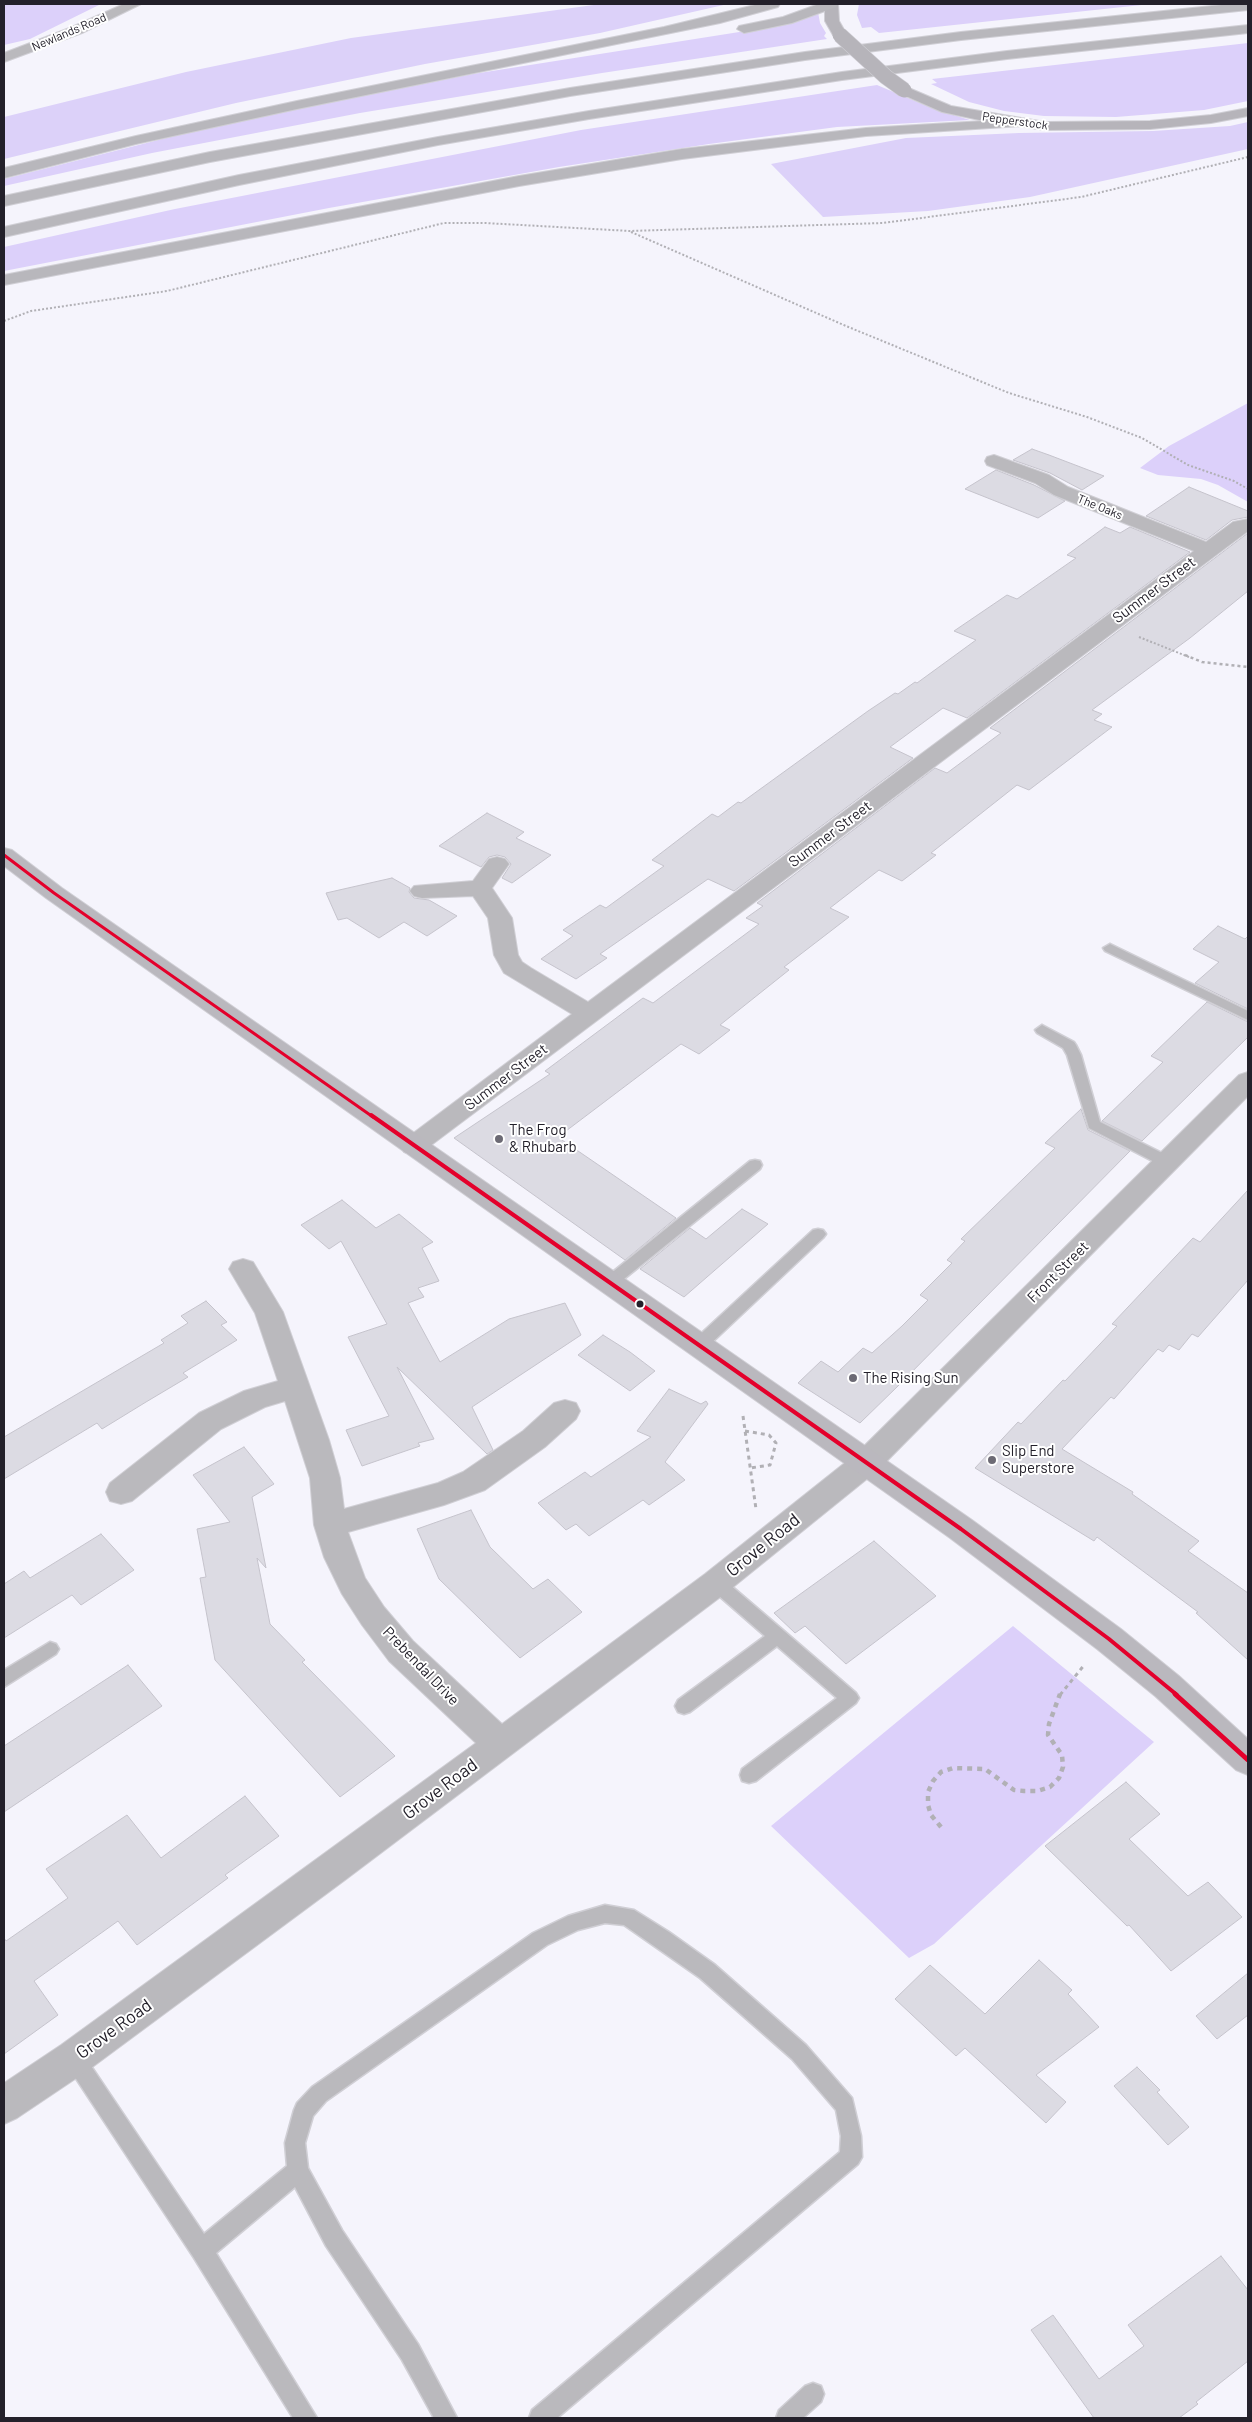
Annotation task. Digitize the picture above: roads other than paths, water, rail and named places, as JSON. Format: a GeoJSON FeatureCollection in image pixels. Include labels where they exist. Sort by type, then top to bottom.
{"type":"FeatureCollection","features":[{"type":"Feature","properties":{"kind":"highway"},"geometry":{"type":"LineString","coordinates":[[4,173],[136,140],[296,104],[720,19],[773,4]]}},
{"type":"Feature","properties":{"kind":"highway"},"geometry":{"type":"LineString","coordinates":[[483,67],[751,28],[787,20],[831,4]]}},
{"type":"Feature","properties":{"kind":"highway","name":"Pepperstock"},"geometry":{"type":"LineString","coordinates":[[831,4],[832,21],[840,35],[886,77],[904,90],[947,109],[1017,123],[1045,126],[1125,126],[1211,119],[1248,112]]}},
{"type":"Feature","properties":{"kind":"highway"},"geometry":{"type":"LineString","coordinates":[[4,201],[210,157],[570,92],[805,56],[951,37],[1248,6]]}},
{"type":"Feature","properties":{"kind":"highway"},"geometry":{"type":"LineString","coordinates":[[4,232],[239,180],[438,141],[589,115],[842,76],[1007,54],[1248,29]]}},
{"type":"Feature","properties":{"kind":"highway"},"geometry":{"type":"LineString","coordinates":[[4,280],[509,183],[682,154],[764,142],[866,132],[1017,123]]}},
{"type":"Feature","properties":{"kind":"main road"},"geometry":{"type":"LineString","coordinates":[[4,855],[54,893],[208,999],[413,1146],[867,1462],[1109,1639],[1167,1686],[1248,1760]]}},
{"type":"Feature","properties":{"kind":"street","name":"Newlands Road"},"geometry":{"type":"LineString","coordinates":[[4,58],[77,30],[134,4]]}},
{"type":"Feature","properties":{"kind":"street","name":"The Oaks"},"geometry":{"type":"LineString","coordinates":[[994,460],[1042,479],[1060,492],[1208,550]]}},
{"type":"Feature","properties":{"kind":"street","name":"Summer Street"},"geometry":{"type":"LineString","coordinates":[[413,1146],[1240,526],[1248,525]]}},
{"type":"Feature","properties":{"kind":"street"},"geometry":{"type":"LineString","coordinates":[[480,888],[497,864]]}},
{"type":"Feature","properties":{"kind":"street"},"geometry":{"type":"LineString","coordinates":[[480,888],[500,918],[503,945],[513,967],[590,1014]]}},
{"type":"Feature","properties":{"kind":"street"},"geometry":{"type":"LineString","coordinates":[[422,891],[480,888]]}},
{"type":"Feature","properties":{"kind":"street","name":"Front Street"},"geometry":{"type":"LineString","coordinates":[[867,1462],[1248,1081]]}},
{"type":"Feature","properties":{"kind":"street","name":"Prebendal Drive"},"geometry":{"type":"LineString","coordinates":[[243,1269],[269,1312],[314,1440],[324,1478],[330,1525],[340,1557],[353,1585],[373,1616],[401,1650],[500,1744]]}},
{"type":"Feature","properties":{"kind":"street"},"geometry":{"type":"LineString","coordinates":[[121,1492],[210,1421],[255,1399],[294,1387]]}},
{"type":"Feature","properties":{"kind":"street"},"geometry":{"type":"LineString","coordinates":[[330,1525],[444,1493],[474,1481],[534,1439],[565,1411]]}},
{"type":"Feature","properties":{"kind":"street","name":"Grove Road"},"geometry":{"type":"LineString","coordinates":[[4,2105],[74,2058],[500,1744],[716,1583],[867,1462]]}},
{"type":"Feature","properties":{"kind":"lane"},"geometry":{"type":"LineString","coordinates":[[1110,948],[1248,1016]]}},
{"type":"Feature","properties":{"kind":"lane"},"geometry":{"type":"LineString","coordinates":[[1042,1030],[1069,1045],[1074,1055],[1094,1125],[1167,1162]]}},
{"type":"Feature","properties":{"kind":"lane"},"geometry":{"type":"LineString","coordinates":[[609,1283],[755,1165]]}},
{"type":"Feature","properties":{"kind":"lane"},"geometry":{"type":"LineString","coordinates":[[699,1346],[818,1234]]}},
{"type":"Feature","properties":{"kind":"lane"},"geometry":{"type":"LineString","coordinates":[[716,1583],[850,1698],[749,1775]]}},
{"type":"Feature","properties":{"kind":"lane"},"geometry":{"type":"LineString","coordinates":[[684,1706],[778,1636]]}},
{"type":"Feature","properties":{"kind":"lane"},"geometry":{"type":"LineString","coordinates":[[4,1679],[50,1649]]}},
{"type":"Feature","properties":{"kind":"lane"},"geometry":{"type":"LineString","coordinates":[[446,2418],[410,2352],[334,2238],[298,2170],[295,2143],[304,2110],[319,2094],[540,1939],[575,1922],[605,1914],[627,1916],[662,1938],[706,1971],[799,2052],[845,2105],[851,2136],[851,2157],[540,2418]]}},
{"type":"Feature","properties":{"kind":"lane"},"geometry":{"type":"LineString","coordinates":[[74,2058],[202,2250],[306,2418]]}},
{"type":"Feature","properties":{"kind":"lane"},"geometry":{"type":"LineString","coordinates":[[202,2250],[274,2192],[298,2170]]}},
{"type":"Feature","properties":{"kind":"lane"},"geometry":{"type":"LineString","coordinates":[[787,2418],[813,2394]]}},
{"type":"Feature","properties":{"kind":"place","name":"The Frog & Rhubarb"},"geometry":{"type":"Point","coordinates":[499,1139]}},
{"type":"Feature","properties":{"kind":"place","name":"The Rising Sun"},"geometry":{"type":"Point","coordinates":[853,1378]}},
{"type":"Feature","properties":{"kind":"place","name":"Slip End Superstore"},"geometry":{"type":"Point","coordinates":[992,1460]}}]}
